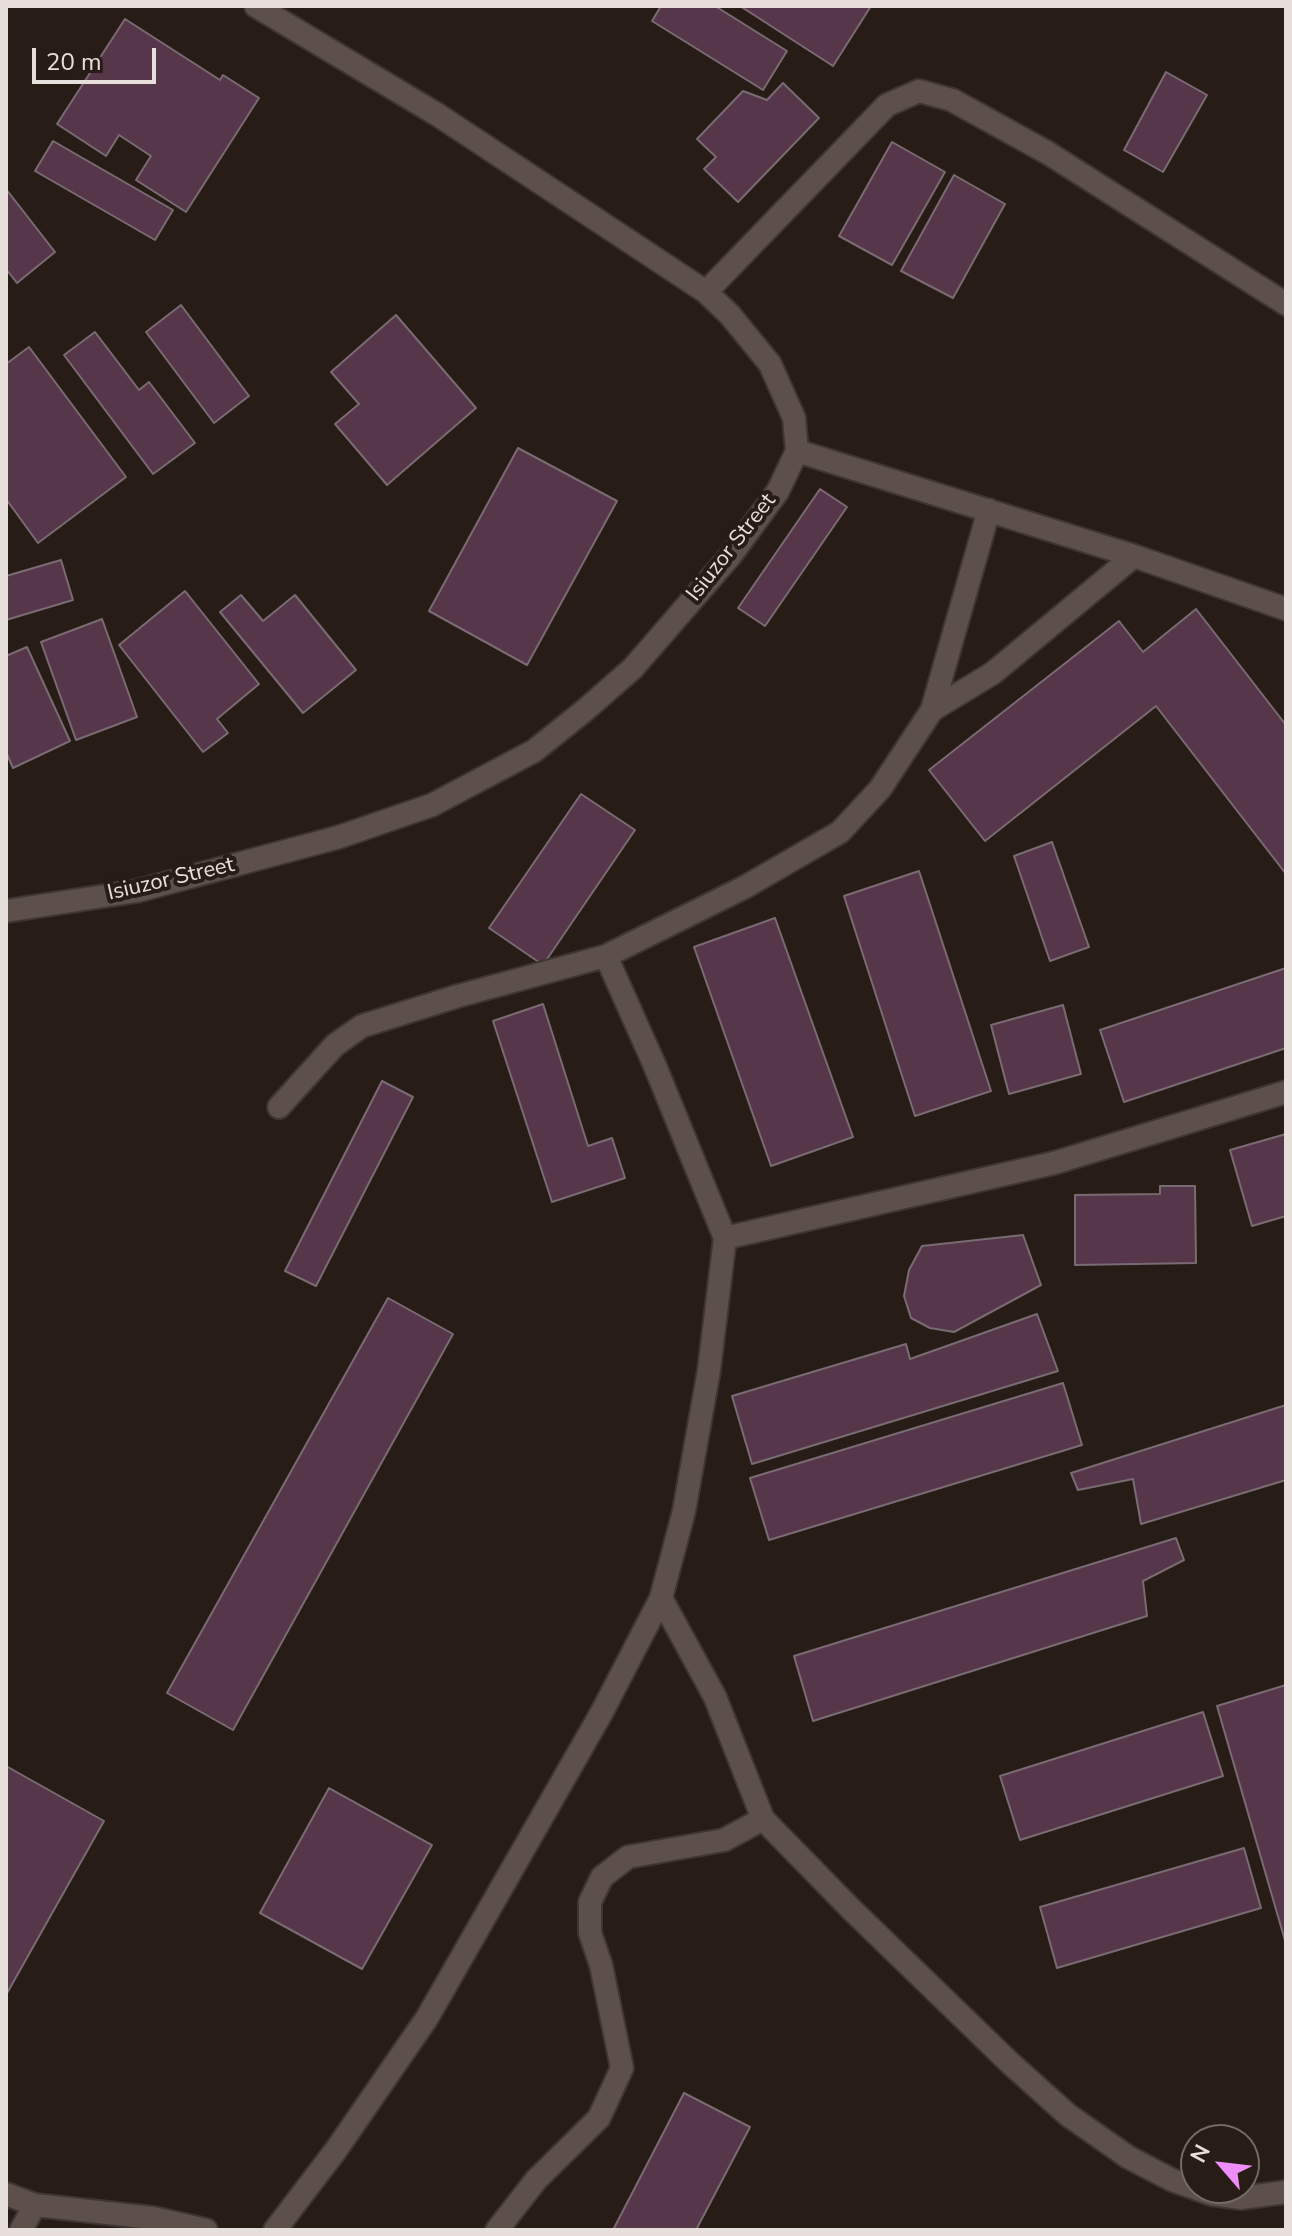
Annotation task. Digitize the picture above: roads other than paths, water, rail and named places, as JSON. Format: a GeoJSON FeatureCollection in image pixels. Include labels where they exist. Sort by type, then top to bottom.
{"type":"FeatureCollection","features":[{"type":"Feature","properties":{"kind":"street"},"geometry":{"type":"LineString","coordinates":[[256,6],[438,115],[706,292],[730,315],[770,364],[794,418],[797,451],[1134,556],[1286,609]]}},
{"type":"Feature","properties":{"kind":"street"},"geometry":{"type":"LineString","coordinates":[[706,292],[887,105],[919,91],[952,100],[1048,153],[1286,304]]}},
{"type":"Feature","properties":{"kind":"street","name":"Isiuzor Street"},"geometry":{"type":"LineString","coordinates":[[6,911],[137,891],[339,837],[432,805],[534,751],[633,668],[731,555],[778,491],[797,451]]}},
{"type":"Feature","properties":{"kind":"street"},"geometry":{"type":"LineString","coordinates":[[279,1107],[335,1045],[362,1026],[606,956],[745,887],[840,832],[880,789],[932,710],[989,510]]}},
{"type":"Feature","properties":{"kind":"street"},"geometry":{"type":"LineString","coordinates":[[932,710],[993,673],[1134,556]]}},
{"type":"Feature","properties":{"kind":"street"},"geometry":{"type":"LineString","coordinates":[[275,2230],[336,2150],[427,2018],[602,1712],[661,1598],[687,1495],[709,1370],[725,1238],[606,956]]}},
{"type":"Feature","properties":{"kind":"street"},"geometry":{"type":"LineString","coordinates":[[725,1238],[1054,1163],[1286,1092]]}},
{"type":"Feature","properties":{"kind":"street"},"geometry":{"type":"LineString","coordinates":[[661,1598],[715,1697],[763,1819],[1009,2062],[1068,2115],[1128,2157],[1172,2180],[1211,2194],[1241,2198],[1286,2192]]}},
{"type":"Feature","properties":{"kind":"street"},"geometry":{"type":"LineString","coordinates":[[497,2230],[536,2180],[599,2118],[622,2068],[601,1965],[590,1933],[590,1902],[602,1877],[628,1857],[724,1840],[763,1819]]}},
{"type":"Feature","properties":{"kind":"street"},"geometry":{"type":"LineString","coordinates":[[6,2194],[35,2205],[153,2218],[206,2230]]}},
{"type":"Feature","properties":{"kind":"street"},"geometry":{"type":"LineString","coordinates":[[21,2230],[35,2205]]}}]}
